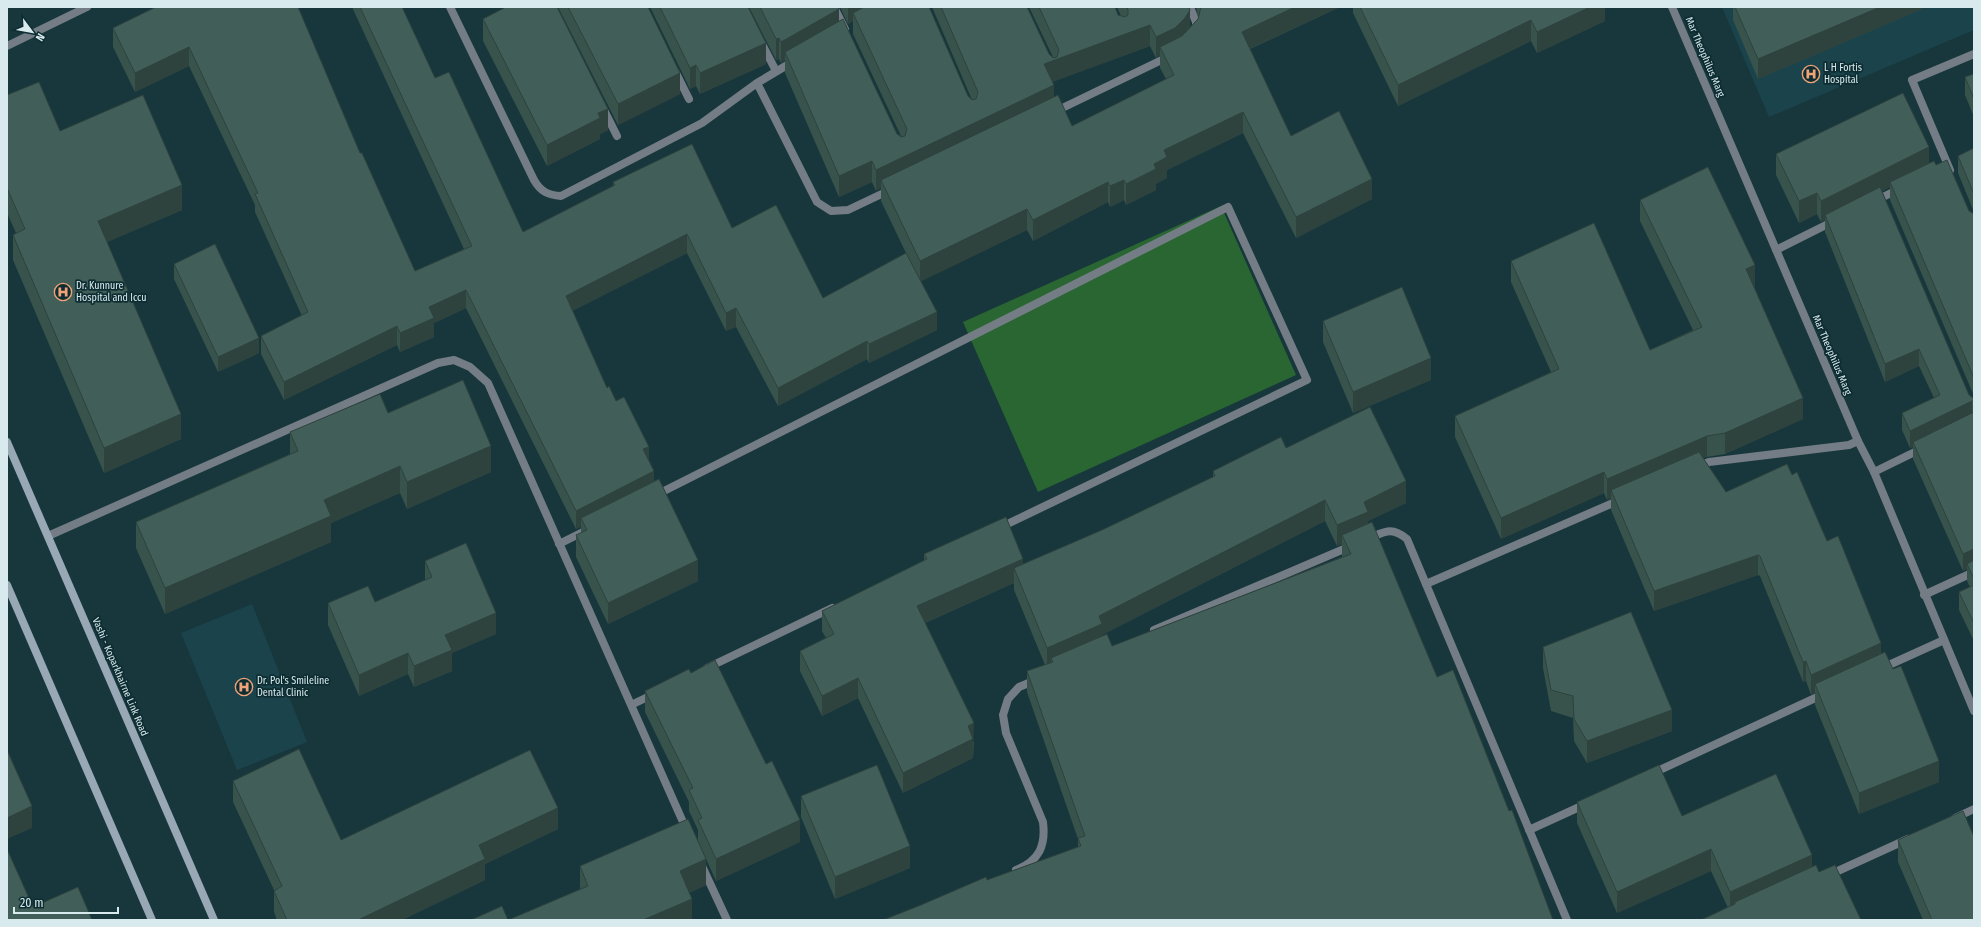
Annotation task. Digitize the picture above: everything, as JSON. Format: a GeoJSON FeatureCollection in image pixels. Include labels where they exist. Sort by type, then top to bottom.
{"type":"FeatureCollection","features":[{"type":"Feature","properties":{"kind":"main road","name":"Vashi - Koparkhairne Link Road"},"geometry":{"type":"LineString","coordinates":[[7,442],[214,920]]}},
{"type":"Feature","properties":{"kind":"main road"},"geometry":{"type":"LineString","coordinates":[[7,585],[152,920]]}},
{"type":"Feature","properties":{"kind":"street"},"geometry":{"type":"LineString","coordinates":[[450,7],[534,180],[540,190],[551,195],[562,196],[702,123],[757,83],[802,57]]}},
{"type":"Feature","properties":{"kind":"street"},"geometry":{"type":"LineString","coordinates":[[834,7],[847,33]]}},
{"type":"Feature","properties":{"kind":"street"},"geometry":{"type":"LineString","coordinates":[[1190,7],[1196,22],[1196,33],[1193,38]]}},
{"type":"Feature","properties":{"kind":"street","name":"Mar Theophilus Marg"},"geometry":{"type":"LineString","coordinates":[[1672,7],[1858,441],[1874,472],[1924,595],[1973,707]]}},
{"type":"Feature","properties":{"kind":"street"},"geometry":{"type":"LineString","coordinates":[[7,46],[84,8]]}},
{"type":"Feature","properties":{"kind":"street"},"geometry":{"type":"LineString","coordinates":[[760,39],[776,71]]}},
{"type":"Feature","properties":{"kind":"street"},"geometry":{"type":"LineString","coordinates":[[1049,114],[1178,53]]}},
{"type":"Feature","properties":{"kind":"street"},"geometry":{"type":"LineString","coordinates":[[1954,178],[1944,166],[1912,80],[1974,54]]}},
{"type":"Feature","properties":{"kind":"street"},"geometry":{"type":"LineString","coordinates":[[672,64],[689,99]]}},
{"type":"Feature","properties":{"kind":"street"},"geometry":{"type":"LineString","coordinates":[[757,83],[817,202],[832,212],[848,210],[898,186]]}},
{"type":"Feature","properties":{"kind":"street"},"geometry":{"type":"LineString","coordinates":[[600,102],[617,136]]}},
{"type":"Feature","properties":{"kind":"street"},"geometry":{"type":"LineString","coordinates":[[1869,204],[1885,200],[1909,184]]}},
{"type":"Feature","properties":{"kind":"street"},"geometry":{"type":"LineString","coordinates":[[652,498],[1228,207],[1307,380],[991,532]]}},
{"type":"Feature","properties":{"kind":"street"},"geometry":{"type":"LineString","coordinates":[[1776,250],[1841,218]]}},
{"type":"Feature","properties":{"kind":"street"},"geometry":{"type":"LineString","coordinates":[[48,536],[438,363],[454,360],[470,367],[488,383],[691,841]]}},
{"type":"Feature","properties":{"kind":"street"},"geometry":{"type":"LineString","coordinates":[[1688,471],[1709,462],[1849,445],[1858,441]]}},
{"type":"Feature","properties":{"kind":"street"},"geometry":{"type":"LineString","coordinates":[[1874,472],[1926,447]]}},
{"type":"Feature","properties":{"kind":"street"},"geometry":{"type":"LineString","coordinates":[[1426,584],[1630,496]]}},
{"type":"Feature","properties":{"kind":"street"},"geometry":{"type":"LineString","coordinates":[[559,544],[595,526]]}},
{"type":"Feature","properties":{"kind":"street"},"geometry":{"type":"LineString","coordinates":[[1148,632],[1387,531],[1398,531],[1407,539],[1567,920]]}},
{"type":"Feature","properties":{"kind":"street"},"geometry":{"type":"LineString","coordinates":[[1924,595],[1974,572]]}},
{"type":"Feature","properties":{"kind":"street"},"geometry":{"type":"LineString","coordinates":[[703,671],[840,605]]}},
{"type":"Feature","properties":{"kind":"street"},"geometry":{"type":"LineString","coordinates":[[1872,673],[1944,640]]}},
{"type":"Feature","properties":{"kind":"street"},"geometry":{"type":"LineString","coordinates":[[1009,873],[1023,867],[1038,854],[1045,837],[1043,822],[1006,733],[1003,715],[1008,699],[1019,687],[1041,678]]}},
{"type":"Feature","properties":{"kind":"street"},"geometry":{"type":"LineString","coordinates":[[631,705],[660,691]]}},
{"type":"Feature","properties":{"kind":"street"},"geometry":{"type":"LineString","coordinates":[[1643,778],[1829,692]]}},
{"type":"Feature","properties":{"kind":"street"},"geometry":{"type":"LineString","coordinates":[[1529,830],[1593,800]]}},
{"type":"Feature","properties":{"kind":"street"},"geometry":{"type":"LineString","coordinates":[[1945,822],[1974,809]]}},
{"type":"Feature","properties":{"kind":"street"},"geometry":{"type":"LineString","coordinates":[[1822,878],[1916,835]]}},
{"type":"Feature","properties":{"kind":"street"},"geometry":{"type":"LineString","coordinates":[[698,856],[726,920]]}},
{"type":"Feature","properties":{"kind":"shaded area","name":"L H Fortis Hospital"},"geometry":{"type":"Polygon","coordinates":[[[1722,7],[1974,7],[1974,30],[1769,117],[1722,7]]]}},
{"type":"Feature","properties":{"kind":"shaded area","name":"Dr. Pol's Smileline Dental Clinic"},"geometry":{"type":"Polygon","coordinates":[[[252,604],[307,742],[237,770],[181,633],[252,604]]]}},
{"type":"Feature","properties":{"kind":"green space"},"geometry":{"type":"Polygon","coordinates":[[[1221,206],[1296,375],[1038,492],[963,322],[1221,206]]]}},
{"type":"Feature","properties":{"kind":"building"},"geometry":{"type":"Polygon","coordinates":[[[156,7],[298,7],[360,153],[362,153],[415,271],[472,246],[360,7],[402,7],[435,78],[449,72],[523,232],[615,185],[613,182],[692,144],[732,228],[776,205],[823,298],[906,253],[937,312],[869,344],[867,341],[778,388],[736,308],[726,313],[687,234],[566,296],[607,388],[609,386],[616,401],[624,397],[649,447],[643,449],[654,471],[576,511],[466,290],[429,307],[434,318],[400,333],[397,326],[284,382],[261,336],[308,312],[255,194],[258,193],[189,47],[135,73],[113,28],[156,7]]]}},
{"type":"Feature","properties":{"kind":"building"},"geometry":{"type":"Polygon","coordinates":[[[506,7],[557,7],[608,109],[598,113],[600,118],[547,145],[483,19],[506,7]]]}},
{"type":"Feature","properties":{"kind":"building"},"geometry":{"type":"Polygon","coordinates":[[[568,7],[648,7],[680,73],[618,104],[568,7]]]}},
{"type":"Feature","properties":{"kind":"building"},"geometry":{"type":"Polygon","coordinates":[[[660,7],[748,7],[766,43],[700,73],[696,65],[690,68],[660,7]]]}},
{"type":"Feature","properties":{"kind":"building"},"geometry":{"type":"Polygon","coordinates":[[[760,7],[838,7],[839,9],[781,42],[779,38],[776,39],[760,7]]]}},
{"type":"Feature","properties":{"kind":"building"},"geometry":{"type":"Polygon","coordinates":[[[864,7],[929,7],[968,96],[972,100],[976,99],[978,92],[941,7],[1027,7],[1049,54],[1053,58],[1057,57],[1059,50],[1039,7],[1115,7],[1118,15],[1125,17],[1128,15],[1127,7],[1189,7],[1190,10],[1185,18],[1175,28],[1156,37],[1150,25],[1044,64],[1054,85],[876,170],[872,161],[839,176],[785,52],[843,19],[897,134],[901,137],[905,136],[907,129],[853,13],[864,7]]]}},
{"type":"Feature","properties":{"kind":"building"},"geometry":{"type":"Polygon","coordinates":[[[1201,7],[1295,7],[1242,32],[1291,136],[1339,111],[1372,179],[1296,217],[1243,112],[1164,150],[1167,157],[1154,164],[1156,169],[1126,184],[1124,180],[1110,186],[1108,182],[1033,220],[1027,209],[920,261],[881,180],[1058,95],[1072,126],[1174,75],[1160,47],[1182,36],[1198,19],[1201,7]]]}},
{"type":"Feature","properties":{"kind":"building"},"geometry":{"type":"Polygon","coordinates":[[[1360,7],[1590,7],[1537,32],[1531,20],[1398,85],[1360,7]]]}},
{"type":"Feature","properties":{"kind":"building"},"geometry":{"type":"Polygon","coordinates":[[[1735,7],[1880,7],[1758,59],[1735,7]]]}},
{"type":"Feature","properties":{"kind":"building"},"geometry":{"type":"Polygon","coordinates":[[[1974,74],[1974,99],[1965,77],[1974,74]]]}},
{"type":"Feature","properties":{"kind":"building"},"geometry":{"type":"Polygon","coordinates":[[[39,82],[60,131],[143,95],[182,185],[98,221],[181,414],[104,448],[13,235],[25,229],[7,188],[7,95],[39,82]]]}},
{"type":"Feature","properties":{"kind":"building"},"geometry":{"type":"Polygon","coordinates":[[[1903,93],[1929,147],[1821,201],[1817,193],[1799,201],[1776,154],[1903,93]]]}},
{"type":"Feature","properties":{"kind":"building"},"geometry":{"type":"Polygon","coordinates":[[[1974,148],[1974,194],[1958,156],[1974,148]]]}},
{"type":"Feature","properties":{"kind":"building"},"geometry":{"type":"Polygon","coordinates":[[[1947,160],[1969,211],[1974,214],[1974,378],[1890,182],[1934,161],[1936,165],[1947,160]]]}},
{"type":"Feature","properties":{"kind":"building"},"geometry":{"type":"Polygon","coordinates":[[[1708,167],[1755,265],[1746,269],[1803,398],[1725,433],[1707,436],[1607,479],[1604,472],[1501,518],[1455,416],[1559,369],[1511,261],[1594,223],[1650,350],[1702,327],[1640,200],[1708,167]]]}},
{"type":"Feature","properties":{"kind":"building"},"geometry":{"type":"Polygon","coordinates":[[[1880,187],[1969,395],[1974,398],[1974,401],[1910,431],[1902,413],[1940,395],[1919,349],[1885,364],[1825,215],[1880,187]]]}},
{"type":"Feature","properties":{"kind":"building"},"geometry":{"type":"Polygon","coordinates":[[[215,244],[259,338],[218,357],[174,264],[215,244]]]}},
{"type":"Feature","properties":{"kind":"building"},"geometry":{"type":"Polygon","coordinates":[[[1402,287],[1431,358],[1353,392],[1323,321],[1402,287]]]}},
{"type":"Feature","properties":{"kind":"building"},"geometry":{"type":"Polygon","coordinates":[[[463,380],[491,446],[407,482],[400,466],[324,500],[331,516],[165,588],[136,522],[298,451],[290,432],[380,394],[388,413],[463,380]]]}},
{"type":"Feature","properties":{"kind":"building"},"geometry":{"type":"Polygon","coordinates":[[[1370,407],[1406,481],[1364,502],[1368,512],[1337,525],[1325,500],[1099,616],[1102,624],[1047,648],[1014,568],[1102,530],[1215,476],[1213,471],[1281,437],[1286,448],[1370,407]]]}},
{"type":"Feature","properties":{"kind":"building"},"geometry":{"type":"Polygon","coordinates":[[[1974,412],[1974,549],[1963,554],[1913,442],[1974,412]]]}},
{"type":"Feature","properties":{"kind":"building"},"geometry":{"type":"Polygon","coordinates":[[[1699,452],[1726,492],[1787,464],[1792,475],[1797,472],[1827,541],[1838,536],[1881,643],[1811,675],[1806,661],[1803,662],[1760,556],[1758,555],[1654,591],[1611,490],[1699,452]]]}},
{"type":"Feature","properties":{"kind":"building"},"geometry":{"type":"Polygon","coordinates":[[[659,479],[698,560],[608,603],[576,535],[587,530],[581,518],[659,479]]]}},
{"type":"Feature","properties":{"kind":"building"},"geometry":{"type":"Polygon","coordinates":[[[1006,517],[1023,559],[917,606],[974,723],[968,726],[973,739],[903,773],[858,678],[822,696],[800,651],[834,634],[822,611],[927,559],[924,554],[1006,517]]]}},
{"type":"Feature","properties":{"kind":"building"},"geometry":{"type":"Polygon","coordinates":[[[1372,522],[1437,677],[1453,670],[1509,811],[1512,810],[1553,920],[883,920],[986,877],[987,880],[1081,846],[1078,838],[1085,836],[1027,671],[1053,662],[1051,658],[1107,634],[1112,646],[1351,554],[1342,535],[1372,522]]]}},
{"type":"Feature","properties":{"kind":"building"},"geometry":{"type":"Polygon","coordinates":[[[466,543],[496,613],[445,635],[452,650],[414,666],[408,653],[359,675],[328,603],[368,586],[375,602],[432,577],[425,561],[466,543]]]}},
{"type":"Feature","properties":{"kind":"building"},"geometry":{"type":"Polygon","coordinates":[[[1974,560],[1974,579],[1967,564],[1974,560]]]}},
{"type":"Feature","properties":{"kind":"building"},"geometry":{"type":"Polygon","coordinates":[[[1974,585],[1974,623],[1959,592],[1974,585]]]}},
{"type":"Feature","properties":{"kind":"building"},"geometry":{"type":"Polygon","coordinates":[[[1631,612],[1672,710],[1587,741],[1574,719],[1573,696],[1551,690],[1543,647],[1631,612]]]}},
{"type":"Feature","properties":{"kind":"building"},"geometry":{"type":"Polygon","coordinates":[[[1885,652],[1893,669],[1901,666],[1939,761],[1859,793],[1815,684],[1885,652]]]}},
{"type":"Feature","properties":{"kind":"building"},"geometry":{"type":"Polygon","coordinates":[[[715,660],[766,764],[772,761],[800,820],[716,859],[698,820],[702,818],[689,790],[693,788],[645,691],[689,669],[691,673],[715,660]]]}},
{"type":"Feature","properties":{"kind":"building"},"geometry":{"type":"Polygon","coordinates":[[[299,749],[341,840],[530,750],[558,808],[479,845],[485,859],[358,920],[287,920],[274,891],[282,886],[233,781],[299,749]]]}},
{"type":"Feature","properties":{"kind":"building"},"geometry":{"type":"Polygon","coordinates":[[[7,750],[32,806],[7,818],[7,750]]]}},
{"type":"Feature","properties":{"kind":"building"},"geometry":{"type":"Polygon","coordinates":[[[877,765],[910,846],[835,877],[801,796],[877,765]]]}},
{"type":"Feature","properties":{"kind":"building"},"geometry":{"type":"Polygon","coordinates":[[[1659,765],[1682,816],[1776,774],[1812,855],[1730,892],[1711,849],[1617,892],[1577,802],[1659,765]]]}},
{"type":"Feature","properties":{"kind":"building"},"geometry":{"type":"Polygon","coordinates":[[[1963,811],[1974,837],[1974,920],[1932,920],[1898,840],[1963,811]]]}},
{"type":"Feature","properties":{"kind":"building"},"geometry":{"type":"Polygon","coordinates":[[[688,819],[706,859],[680,871],[692,899],[643,920],[508,920],[588,886],[580,866],[688,819]]]}},
{"type":"Feature","properties":{"kind":"building"},"geometry":{"type":"Polygon","coordinates":[[[7,849],[33,907],[78,887],[92,920],[7,920],[7,849]]]}},
{"type":"Feature","properties":{"kind":"building"},"geometry":{"type":"Polygon","coordinates":[[[1816,865],[1819,872],[1835,865],[1861,920],[1701,920],[1735,904],[1735,902],[1816,865]]]}},
{"type":"Feature","properties":{"kind":"building"},"geometry":{"type":"Polygon","coordinates":[[[502,906],[508,920],[471,920],[502,906]]]}},
{"type":"Feature","properties":{"kind":"place","name":"L H Fortis Hospital"},"geometry":{"type":"Point","coordinates":[1811,74]}},
{"type":"Feature","properties":{"kind":"place","name":"Dr. Kunnure Hospital and Iccu"},"geometry":{"type":"Point","coordinates":[63,292]}},
{"type":"Feature","properties":{"kind":"place","name":"Dr. Pol's Smileline Dental Clinic"},"geometry":{"type":"Point","coordinates":[244,687]}}]}
